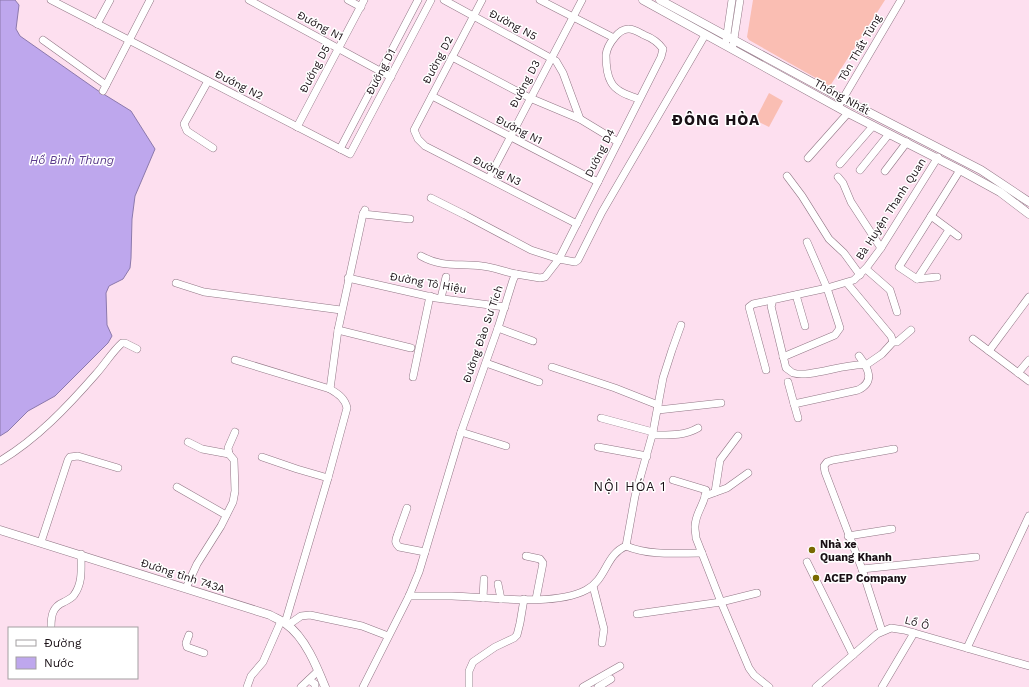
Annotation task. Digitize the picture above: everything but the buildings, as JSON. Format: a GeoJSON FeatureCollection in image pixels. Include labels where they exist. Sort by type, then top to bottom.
{"type":"FeatureCollection","features":[{"type":"Feature","properties":{"kind":"main road","name":"Thống Nhất"},"geometry":{"type":"LineString","coordinates":[[643,0],[848,113],[938,157],[1000,192],[1029,214]]}},
{"type":"Feature","properties":{"kind":"main road","name":"Thống Nhất"},"geometry":{"type":"LineString","coordinates":[[660,0],[843,100],[981,170],[1029,202]]}},
{"type":"Feature","properties":{"kind":"main road","name":"Đường tỉnh 743A"},"geometry":{"type":"LineString","coordinates":[[0,530],[81,554],[270,615],[285,623],[297,634],[305,646],[325,687]]}},
{"type":"Feature","properties":{"kind":"street","name":"Đướng N2"},"geometry":{"type":"LineString","coordinates":[[51,0],[350,154]]}},
{"type":"Feature","properties":{"kind":"street"},"geometry":{"type":"LineString","coordinates":[[97,24],[110,0]]}},
{"type":"Feature","properties":{"kind":"street"},"geometry":{"type":"LineString","coordinates":[[43,40],[105,88],[150,0]]}},
{"type":"Feature","properties":{"kind":"street","name":"Đướng N1"},"geometry":{"type":"LineString","coordinates":[[249,0],[381,71]]}},
{"type":"Feature","properties":{"kind":"street"},"geometry":{"type":"LineString","coordinates":[[348,0],[362,3]]}},
{"type":"Feature","properties":{"kind":"street","name":"Đướng D1"},"geometry":{"type":"LineString","coordinates":[[340,149],[418,0]]}},
{"type":"Feature","properties":{"kind":"street","name":"Đướng D1"},"geometry":{"type":"LineString","coordinates":[[350,154],[431,0]]}},
{"type":"Feature","properties":{"kind":"street","name":"Đường N5"},"geometry":{"type":"LineString","coordinates":[[444,0],[551,58]]}},
{"type":"Feature","properties":{"kind":"street","name":"Đường D2"},"geometry":{"type":"LineString","coordinates":[[414,130],[482,0]]}},
{"type":"Feature","properties":{"kind":"street"},"geometry":{"type":"LineString","coordinates":[[540,0],[614,38],[606,53],[608,74],[612,83],[624,93],[640,100]]}},
{"type":"Feature","properties":{"kind":"street","name":"Đường D3"},"geometry":{"type":"LineString","coordinates":[[488,178],[582,0]]}},
{"type":"Feature","properties":{"kind":"street"},"geometry":{"type":"LineString","coordinates":[[729,48],[732,0]]}},
{"type":"Feature","properties":{"kind":"street"},"geometry":{"type":"LineString","coordinates":[[730,38],[740,0]]}},
{"type":"Feature","properties":{"kind":"street","name":"Tôn Thất Tùng"},"geometry":{"type":"LineString","coordinates":[[838,107],[901,0]]}},
{"type":"Feature","properties":{"kind":"street","name":"Đướng D5"},"geometry":{"type":"LineString","coordinates":[[297,127],[362,3]]}},
{"type":"Feature","properties":{"kind":"street"},"geometry":{"type":"LineString","coordinates":[[409,17],[419,22]]}},
{"type":"Feature","properties":{"kind":"street","name":"Dường D4"},"geometry":{"type":"LineString","coordinates":[[559,259],[640,100],[661,57],[663,49],[659,43],[650,37],[629,29],[621,31],[614,38]]}},
{"type":"Feature","properties":{"kind":"street"},"geometry":{"type":"LineString","coordinates":[[431,198],[531,250],[559,259],[575,262],[580,258],[602,212],[705,35]]}},
{"type":"Feature","properties":{"kind":"street"},"geometry":{"type":"LineString","coordinates":[[397,39],[408,44]]}},
{"type":"Feature","properties":{"kind":"street"},"geometry":{"type":"LineString","coordinates":[[452,57],[530,98],[580,118],[618,142]]}},
{"type":"Feature","properties":{"kind":"street"},"geometry":{"type":"LineString","coordinates":[[551,58],[560,65],[580,118]]}},
{"type":"Feature","properties":{"kind":"street"},"geometry":{"type":"LineString","coordinates":[[381,71],[391,77]]}},
{"type":"Feature","properties":{"kind":"street"},"geometry":{"type":"LineString","coordinates":[[208,81],[184,124],[188,131],[213,148]]}},
{"type":"Feature","properties":{"kind":"street","name":"Đường N1"},"geometry":{"type":"LineString","coordinates":[[432,96],[510,138],[598,182]]}},
{"type":"Feature","properties":{"kind":"street"},"geometry":{"type":"LineString","coordinates":[[808,158],[848,113]]}},
{"type":"Feature","properties":{"kind":"street"},"geometry":{"type":"LineString","coordinates":[[354,122],[364,127]]}},
{"type":"Feature","properties":{"kind":"street"},"geometry":{"type":"LineString","coordinates":[[840,164],[873,126]]}},
{"type":"Feature","properties":{"kind":"street","name":"Đường N3"},"geometry":{"type":"LineString","coordinates":[[414,130],[418,139],[426,146],[577,224]]}},
{"type":"Feature","properties":{"kind":"street"},"geometry":{"type":"LineString","coordinates":[[860,170],[889,134]]}},
{"type":"Feature","properties":{"kind":"street"},"geometry":{"type":"LineString","coordinates":[[885,171],[907,142]]}},
{"type":"Feature","properties":{"kind":"street","name":"Bà Huyện Thanh Quan"},"geometry":{"type":"LineString","coordinates":[[766,370],[749,307],[753,304],[827,288],[854,280],[866,269],[881,248],[938,157]]}},
{"type":"Feature","properties":{"kind":"street"},"geometry":{"type":"LineString","coordinates":[[937,277],[916,279],[899,267],[960,170]]}},
{"type":"Feature","properties":{"kind":"street"},"geometry":{"type":"LineString","coordinates":[[787,176],[802,196],[829,239],[844,253],[860,275]]}},
{"type":"Feature","properties":{"kind":"street"},"geometry":{"type":"LineString","coordinates":[[838,177],[843,183],[851,202],[881,248]]}},
{"type":"Feature","properties":{"kind":"street"},"geometry":{"type":"LineString","coordinates":[[330,389],[338,330],[348,278],[364,212],[385,217],[410,219]]}},
{"type":"Feature","properties":{"kind":"street"},"geometry":{"type":"LineString","coordinates":[[931,216],[958,236]]}},
{"type":"Feature","properties":{"kind":"street"},"geometry":{"type":"LineString","coordinates":[[916,279],[949,230]]}},
{"type":"Feature","properties":{"kind":"street"},"geometry":{"type":"LineString","coordinates":[[783,357],[835,334],[840,328],[827,288],[807,242]]}},
{"type":"Feature","properties":{"kind":"street"},"geometry":{"type":"LineString","coordinates":[[421,256],[434,263],[483,266],[540,278],[544,277],[559,259]]}},
{"type":"Feature","properties":{"kind":"street"},"geometry":{"type":"LineString","coordinates":[[866,269],[890,290],[897,312]]}},
{"type":"Feature","properties":{"kind":"street","name":"Đường Đào Sư Tích"},"geometry":{"type":"LineString","coordinates":[[364,685],[409,596],[425,552],[461,432],[516,274]]}},
{"type":"Feature","properties":{"kind":"street"},"geometry":{"type":"LineString","coordinates":[[441,298],[446,276]]}},
{"type":"Feature","properties":{"kind":"street","name":"Đường Tô Hiệu"},"geometry":{"type":"LineString","coordinates":[[348,278],[430,296],[505,308]]}},
{"type":"Feature","properties":{"kind":"street"},"geometry":{"type":"LineString","coordinates":[[176,283],[204,292],[342,310]]}},
{"type":"Feature","properties":{"kind":"street"},"geometry":{"type":"LineString","coordinates":[[847,283],[890,336],[893,342]]}},
{"type":"Feature","properties":{"kind":"street"},"geometry":{"type":"LineString","coordinates":[[796,295],[805,326]]}},
{"type":"Feature","properties":{"kind":"street"},"geometry":{"type":"LineString","coordinates":[[413,377],[430,296]]}},
{"type":"Feature","properties":{"kind":"street"},"geometry":{"type":"LineString","coordinates":[[989,351],[1029,297]]}},
{"type":"Feature","properties":{"kind":"street"},"geometry":{"type":"LineString","coordinates":[[772,304],[771,306],[786,368],[793,373],[804,374],[857,364],[866,365],[882,354],[893,342],[897,342],[911,330]]}},
{"type":"Feature","properties":{"kind":"street"},"geometry":{"type":"LineString","coordinates":[[409,596],[536,599],[580,593],[593,586],[602,577],[615,553],[626,546],[635,496],[648,456],[663,378],[681,325]]}},
{"type":"Feature","properties":{"kind":"street"},"geometry":{"type":"LineString","coordinates":[[498,328],[533,341]]}},
{"type":"Feature","properties":{"kind":"street"},"geometry":{"type":"LineString","coordinates":[[338,330],[411,348]]}},
{"type":"Feature","properties":{"kind":"street"},"geometry":{"type":"LineString","coordinates":[[973,339],[1029,381]]}},
{"type":"Feature","properties":{"kind":"street"},"geometry":{"type":"LineString","coordinates":[[0,461],[10,455],[47,425],[122,343],[137,349]]}},
{"type":"Feature","properties":{"kind":"street"},"geometry":{"type":"LineString","coordinates":[[794,404],[820,400],[864,388],[868,384],[869,379],[866,365],[859,356]]}},
{"type":"Feature","properties":{"kind":"street"},"geometry":{"type":"LineString","coordinates":[[235,360],[330,389],[342,397],[348,408],[285,623],[263,662],[251,676],[249,683],[245,682],[242,687]]}},
{"type":"Feature","properties":{"kind":"street"},"geometry":{"type":"LineString","coordinates":[[1018,373],[1029,360]]}},
{"type":"Feature","properties":{"kind":"street"},"geometry":{"type":"LineString","coordinates":[[486,363],[539,382]]}},
{"type":"Feature","properties":{"kind":"street"},"geometry":{"type":"LineString","coordinates":[[552,367],[615,388],[658,407],[721,403]]}},
{"type":"Feature","properties":{"kind":"street"},"geometry":{"type":"LineString","coordinates":[[788,382],[798,418]]}},
{"type":"Feature","properties":{"kind":"street"},"geometry":{"type":"LineString","coordinates":[[601,418],[653,433],[674,436],[692,432],[698,428]]}},
{"type":"Feature","properties":{"kind":"street"},"geometry":{"type":"LineString","coordinates":[[229,454],[229,444],[235,432]]}},
{"type":"Feature","properties":{"kind":"street"},"geometry":{"type":"LineString","coordinates":[[461,432],[506,446]]}},
{"type":"Feature","properties":{"kind":"street"},"geometry":{"type":"LineString","coordinates":[[715,492],[720,460],[738,436]]}},
{"type":"Feature","properties":{"kind":"street"},"geometry":{"type":"LineString","coordinates":[[186,588],[197,564],[221,526],[233,502],[235,491],[234,460],[229,454],[202,449],[188,442]]}},
{"type":"Feature","properties":{"kind":"street"},"geometry":{"type":"LineString","coordinates":[[598,447],[648,456]]}},
{"type":"Feature","properties":{"kind":"street"},"geometry":{"type":"LineString","coordinates":[[816,687],[882,631],[862,569],[848,536],[824,466],[827,462],[833,460],[894,449]]}},
{"type":"Feature","properties":{"kind":"street"},"geometry":{"type":"LineString","coordinates":[[41,542],[70,457],[78,456],[118,468]]}},
{"type":"Feature","properties":{"kind":"street"},"geometry":{"type":"LineString","coordinates":[[262,457],[328,478]]}},
{"type":"Feature","properties":{"kind":"street"},"geometry":{"type":"LineString","coordinates":[[705,496],[732,486],[748,473]]}},
{"type":"Feature","properties":{"kind":"street"},"geometry":{"type":"LineString","coordinates":[[673,480],[704,489],[706,491],[694,527],[696,538],[749,668],[754,675],[769,687]]}},
{"type":"Feature","properties":{"kind":"street"},"geometry":{"type":"LineString","coordinates":[[177,487],[226,515]]}},
{"type":"Feature","properties":{"kind":"street"},"geometry":{"type":"LineString","coordinates":[[407,508],[395,541],[396,544],[425,552]]}},
{"type":"Feature","properties":{"kind":"street"},"geometry":{"type":"LineString","coordinates":[[967,648],[1029,516]]}},
{"type":"Feature","properties":{"kind":"street"},"geometry":{"type":"LineString","coordinates":[[848,536],[892,529]]}},
{"type":"Feature","properties":{"kind":"street"},"geometry":{"type":"LineString","coordinates":[[626,546],[635,550],[662,554],[702,553]]}},
{"type":"Feature","properties":{"kind":"street"},"geometry":{"type":"LineString","coordinates":[[51,627],[52,613],[54,609],[74,595],[78,587],[81,576],[81,554]]}},
{"type":"Feature","properties":{"kind":"street"},"geometry":{"type":"LineString","coordinates":[[526,556],[540,559],[543,563],[536,599]]}},
{"type":"Feature","properties":{"kind":"street"},"geometry":{"type":"LineString","coordinates":[[862,569],[976,557]]}},
{"type":"Feature","properties":{"kind":"street"},"geometry":{"type":"LineString","coordinates":[[807,562],[853,655]]}},
{"type":"Feature","properties":{"kind":"street"},"geometry":{"type":"LineString","coordinates":[[483,598],[484,579]]}},
{"type":"Feature","properties":{"kind":"street"},"geometry":{"type":"LineString","coordinates":[[498,584],[501,599]]}},
{"type":"Feature","properties":{"kind":"street"},"geometry":{"type":"LineString","coordinates":[[593,586],[604,629],[602,643]]}},
{"type":"Feature","properties":{"kind":"street"},"geometry":{"type":"LineString","coordinates":[[637,614],[721,602],[757,593]]}},
{"type":"Feature","properties":{"kind":"street"},"geometry":{"type":"LineString","coordinates":[[469,687],[469,671],[473,662],[495,647],[517,635],[524,599]]}},
{"type":"Feature","properties":{"kind":"street"},"geometry":{"type":"LineString","coordinates":[[285,623],[301,616],[310,615],[362,626],[388,636]]}},
{"type":"Feature","properties":{"kind":"street","name":"Lồ Ô"},"geometry":{"type":"LineString","coordinates":[[882,631],[891,628],[914,633],[1029,666]]}},
{"type":"Feature","properties":{"kind":"street"},"geometry":{"type":"LineString","coordinates":[[882,687],[914,633]]}},
{"type":"Feature","properties":{"kind":"street"},"geometry":{"type":"LineString","coordinates":[[189,634],[186,643],[187,647],[204,653]]}},
{"type":"Feature","properties":{"kind":"street"},"geometry":{"type":"LineString","coordinates":[[584,687],[620,666]]}},
{"type":"Feature","properties":{"kind":"street"},"geometry":{"type":"LineString","coordinates":[[301,687],[318,671]]}},
{"type":"Feature","properties":{"kind":"street"},"geometry":{"type":"LineString","coordinates":[[598,687],[611,679]]}},
{"type":"Feature","properties":{"kind":"street"},"geometry":{"type":"LineString","coordinates":[[309,680],[315,684],[315,687]]}},
{"type":"Feature","properties":{"kind":"street"},"geometry":{"type":"LineString","coordinates":[[364,685],[372,687]]}},
{"type":"Feature","properties":{"kind":"shaded area"},"geometry":{"type":"Polygon","coordinates":[[[753,0],[885,0],[830,86],[749,40],[747,37],[753,0]]]}},
{"type":"Feature","properties":{"kind":"shaded area"},"geometry":{"type":"Polygon","coordinates":[[[769,93],[783,101],[769,127],[755,120],[769,93]]]}},
{"type":"Feature","properties":{"kind":"water","name":"Hồ Bình Thung"},"geometry":{"type":"Polygon","coordinates":[[[0,0],[15,0],[19,5],[16,29],[20,36],[97,90],[131,111],[155,149],[135,196],[132,219],[130,268],[123,279],[109,286],[106,293],[107,325],[112,336],[108,343],[55,396],[28,411],[8,431],[0,436],[0,0]]]}},
{"type":"Feature","properties":{"kind":"place","name":"Nhà xe Quang Khanh"},"geometry":{"type":"Point","coordinates":[812,550]}},
{"type":"Feature","properties":{"kind":"place","name":"ACEP Company"},"geometry":{"type":"Point","coordinates":[816,578]}},
{"type":"Feature","properties":{"kind":"district","name":"ĐÔNG HÒA"},"geometry":{"type":"Point","coordinates":[716,120]}},
{"type":"Feature","properties":{"kind":"district","name":"NỘI HÓA 1"},"geometry":{"type":"Point","coordinates":[630,486]}}]}
